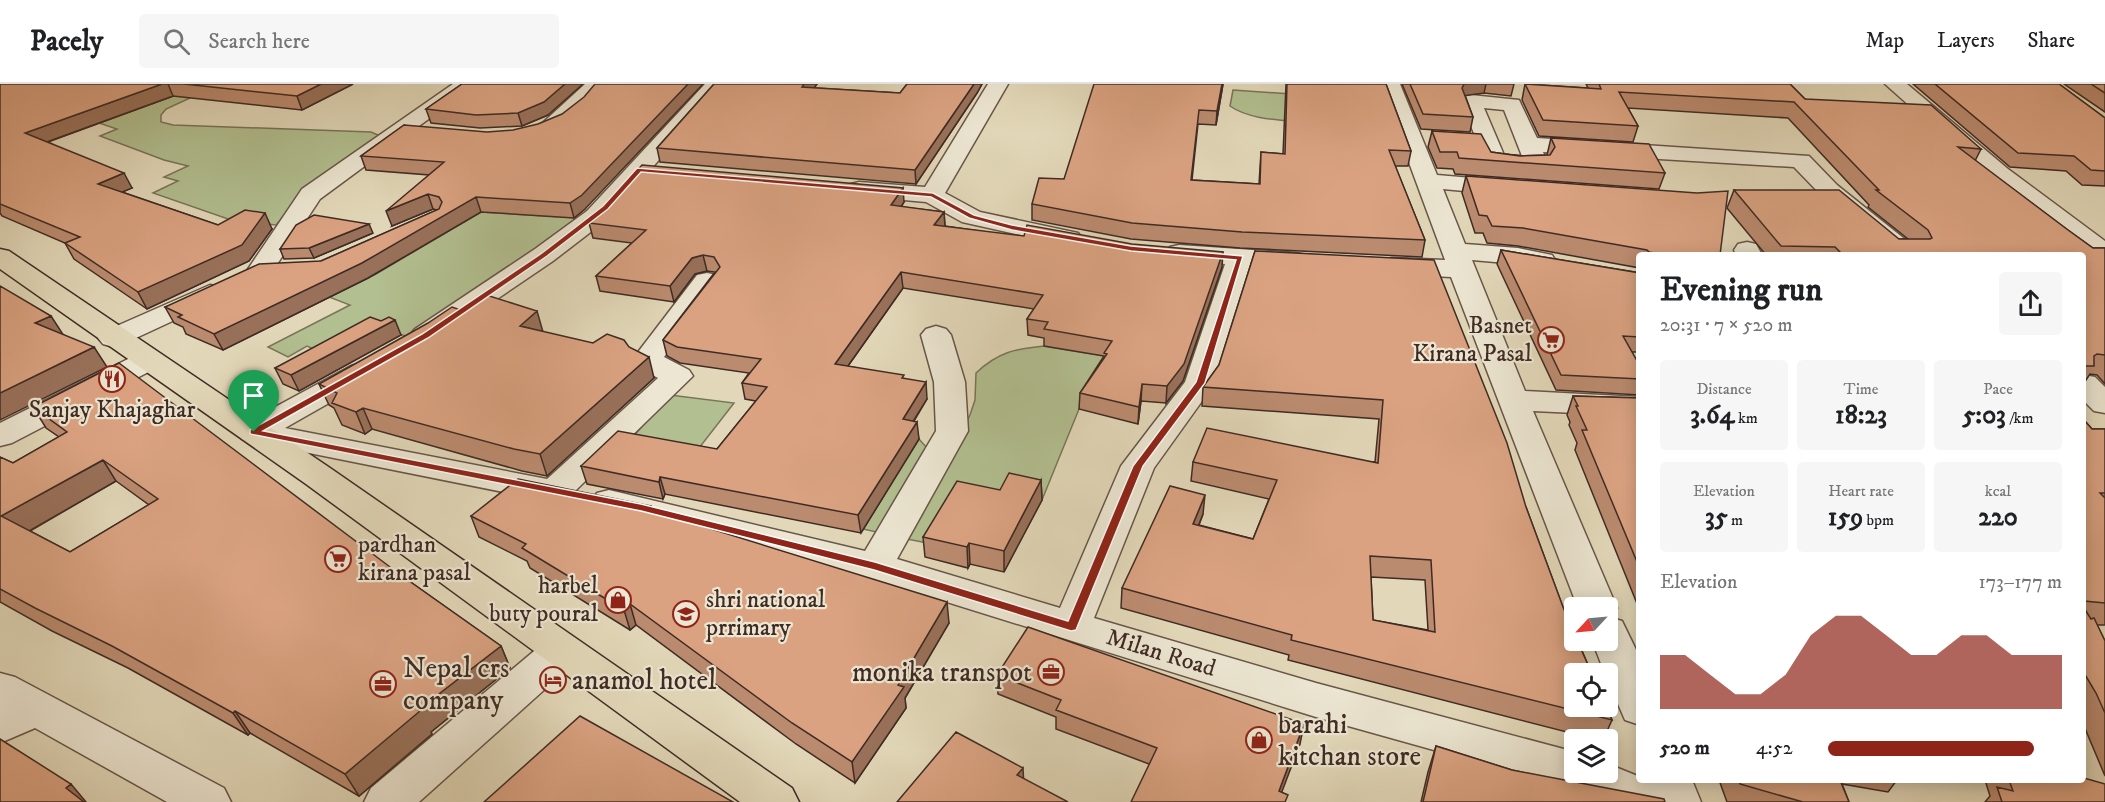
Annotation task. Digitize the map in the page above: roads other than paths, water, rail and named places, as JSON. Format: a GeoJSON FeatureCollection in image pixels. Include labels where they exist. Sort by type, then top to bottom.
{"type":"FeatureCollection","features":[{"type":"Feature","properties":{"kind":"main road"},"geometry":{"type":"LineString","coordinates":[[0,257],[113,338],[254,432],[560,652],[776,802]]}},
{"type":"Feature","properties":{"kind":"street"},"geometry":{"type":"LineString","coordinates":[[531,133],[557,123],[597,84]]}},
{"type":"Feature","properties":{"kind":"street"},"geometry":{"type":"LineString","coordinates":[[254,432],[397,352],[544,255],[596,216],[651,171],[716,84]]}},
{"type":"Feature","properties":{"kind":"street"},"geometry":{"type":"LineString","coordinates":[[933,195],[998,84]]}},
{"type":"Feature","properties":{"kind":"street"},"geometry":{"type":"LineString","coordinates":[[1390,84],[1421,138],[1428,181],[1594,597]]}},
{"type":"Feature","properties":{"kind":"street"},"geometry":{"type":"LineString","coordinates":[[1895,84],[2000,174],[2105,254]]}},
{"type":"Feature","properties":{"kind":"street"},"geometry":{"type":"LineString","coordinates":[[243,277],[312,194],[403,129],[456,85]]}},
{"type":"Feature","properties":{"kind":"street"},"geometry":{"type":"LineString","coordinates":[[1471,102],[1512,104],[1529,144],[1537,164],[1495,161],[1476,141],[1471,102]]}},
{"type":"Feature","properties":{"kind":"street"},"geometry":{"type":"LineString","coordinates":[[403,129],[438,132]]}},
{"type":"Feature","properties":{"kind":"street"},"geometry":{"type":"LineString","coordinates":[[1529,144],[1801,161],[1829,190],[1904,252]]}},
{"type":"Feature","properties":{"kind":"street"},"geometry":{"type":"LineString","coordinates":[[1428,181],[1535,190]]}},
{"type":"Feature","properties":{"kind":"street"},"geometry":{"type":"LineString","coordinates":[[839,187],[933,195],[971,217],[1088,241]]}},
{"type":"Feature","properties":{"kind":"street"},"geometry":{"type":"LineString","coordinates":[[1795,192],[1829,190]]}},
{"type":"Feature","properties":{"kind":"street"},"geometry":{"type":"LineString","coordinates":[[1153,251],[1322,262]]}},
{"type":"Feature","properties":{"kind":"street"},"geometry":{"type":"LineString","coordinates":[[1369,264],[1518,256],[1562,264]]}},
{"type":"Feature","properties":{"kind":"street"},"geometry":{"type":"LineString","coordinates":[[1071,627],[1138,466],[1200,383],[1240,258]]}},
{"type":"Feature","properties":{"kind":"street"},"geometry":{"type":"LineString","coordinates":[[113,338],[243,277],[295,268]]}},
{"type":"Feature","properties":{"kind":"street"},"geometry":{"type":"LineString","coordinates":[[555,491],[678,376],[646,360],[707,281]]}},
{"type":"Feature","properties":{"kind":"street"},"geometry":{"type":"LineString","coordinates":[[875,566],[952,431],[953,396],[936,335]]}},
{"type":"Feature","properties":{"kind":"street"},"geometry":{"type":"LineString","coordinates":[[0,436],[149,360]]}},
{"type":"Feature","properties":{"kind":"street"},"geometry":{"type":"LineString","coordinates":[[2086,389],[2101,423]]}},
{"type":"Feature","properties":{"kind":"street"},"geometry":{"type":"LineString","coordinates":[[1513,399],[1636,406]]}},
{"type":"Feature","properties":{"kind":"street","name":"Milan Road"},"geometry":{"type":"LineString","coordinates":[[254,432],[641,508],[875,566],[1316,700],[1564,768]]}},
{"type":"Feature","properties":{"kind":"street"},"geometry":{"type":"LineString","coordinates":[[1616,651],[1636,698]]}},
{"type":"Feature","properties":{"kind":"street"},"geometry":{"type":"LineString","coordinates":[[387,802],[560,652]]}},
{"type":"Feature","properties":{"kind":"street"},"geometry":{"type":"LineString","coordinates":[[12,708],[208,802]]}},
{"type":"Feature","properties":{"kind":"street"},"geometry":{"type":"LineString","coordinates":[[1606,783],[1650,802]]}},
{"type":"Feature","properties":{"kind":"street"},"geometry":{"type":"LineString","coordinates":[[1670,783],[1678,802]]}},
{"type":"Feature","properties":{"kind":"place","name":"Basnet Kirana Pasal"},"geometry":{"type":"Point","coordinates":[1551,340]}},
{"type":"Feature","properties":{"kind":"place","name":"Sanjay Khajaghar"},"geometry":{"type":"Point","coordinates":[112,379]}},
{"type":"Feature","properties":{"kind":"place","name":"pardhan kirana pasal"},"geometry":{"type":"Point","coordinates":[338,559]}},
{"type":"Feature","properties":{"kind":"place","name":"harbel buty poural"},"geometry":{"type":"Point","coordinates":[618,600]}},
{"type":"Feature","properties":{"kind":"place","name":"shri national prrimary"},"geometry":{"type":"Point","coordinates":[686,614]}},
{"type":"Feature","properties":{"kind":"place","name":"monika transpot"},"geometry":{"type":"Point","coordinates":[1051,672]}},
{"type":"Feature","properties":{"kind":"place","name":"anamol hotel"},"geometry":{"type":"Point","coordinates":[553,680]}},
{"type":"Feature","properties":{"kind":"place","name":"Nepal crs company"},"geometry":{"type":"Point","coordinates":[383,684]}},
{"type":"Feature","properties":{"kind":"place","name":"barahi kitchan store"},"geometry":{"type":"Point","coordinates":[1259,740]}}]}
